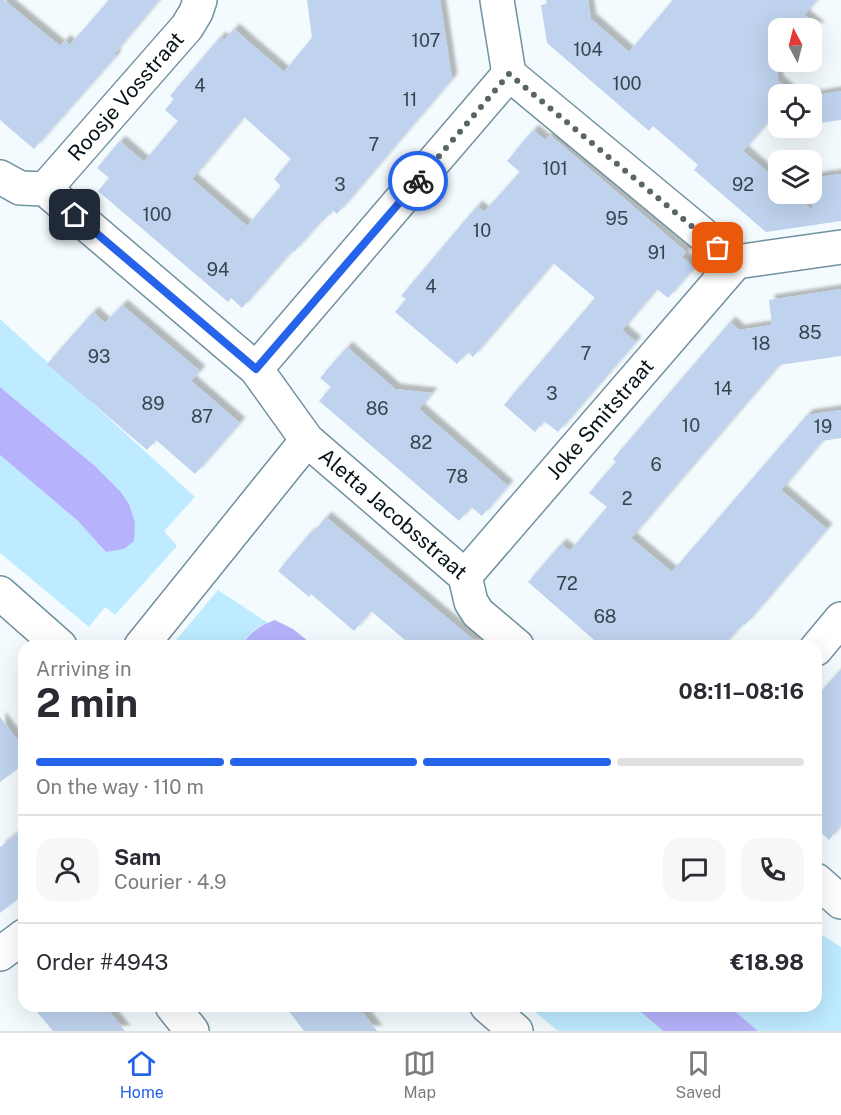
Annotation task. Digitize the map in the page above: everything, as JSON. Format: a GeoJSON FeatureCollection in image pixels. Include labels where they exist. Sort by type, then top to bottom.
{"type":"FeatureCollection","features":[{"type":"Feature","properties":{"kind":"street","name":"Roosje Vosstraat"},"geometry":{"type":"LineString","coordinates":[[45,189],[187,27],[200,0]]}},
{"type":"Feature","properties":{"kind":"street"},"geometry":{"type":"LineString","coordinates":[[497,0],[509,74],[736,262],[841,247]]}},
{"type":"Feature","properties":{"kind":"street"},"geometry":{"type":"LineString","coordinates":[[256,369],[509,74]]}},
{"type":"Feature","properties":{"kind":"street"},"geometry":{"type":"LineString","coordinates":[[0,177],[20,188],[45,189]]}},
{"type":"Feature","properties":{"kind":"street","name":"Aletta Jacobsstraat"},"geometry":{"type":"LineString","coordinates":[[45,189],[256,369],[307,440],[465,576],[471,602],[478,613],[510,640]]}},
{"type":"Feature","properties":{"kind":"street","name":"Joke Smitstraat"},"geometry":{"type":"LineString","coordinates":[[465,576],[736,262]]}},
{"type":"Feature","properties":{"kind":"street","name":"Aletta Jacobsstraat"},"geometry":{"type":"LineString","coordinates":[[146,640],[307,440]]}},
{"type":"Feature","properties":{"kind":"street"},"geometry":{"type":"LineString","coordinates":[[0,592],[53,640]]}},
{"type":"Feature","properties":{"kind":"street"},"geometry":{"type":"LineString","coordinates":[[822,642],[841,619]]}},
{"type":"Feature","properties":{"kind":"street"},"geometry":{"type":"LineString","coordinates":[[822,885],[841,902]]}},
{"type":"Feature","properties":{"kind":"street"},"geometry":{"type":"LineString","coordinates":[[0,954],[18,940]]}},
{"type":"Feature","properties":{"kind":"street"},"geometry":{"type":"LineString","coordinates":[[177,1012],[192,1031]]}},
{"type":"Feature","properties":{"kind":"street"},"geometry":{"type":"LineString","coordinates":[[494,1012],[516,1031]]}},
{"type":"Feature","properties":{"kind":"shaded area"},"geometry":{"type":"Polygon","coordinates":[[[0,319],[195,497],[164,531],[177,546],[115,615],[105,607],[89,627],[0,553],[0,455],[78,521],[106,552],[129,504],[121,492],[95,466],[0,387],[0,319]]]}},
{"type":"Feature","properties":{"kind":"shaded area"},"geometry":{"type":"Polygon","coordinates":[[[0,387],[95,466],[121,492],[129,504],[135,522],[134,541],[124,549],[106,552],[78,521],[0,455],[0,387]]]}},
{"type":"Feature","properties":{"kind":"shaded area"},"geometry":{"type":"Polygon","coordinates":[[[218,590],[268,623],[252,632],[246,640],[176,640],[218,590]]]}},
{"type":"Feature","properties":{"kind":"shaded area"},"geometry":{"type":"Polygon","coordinates":[[[275,620],[293,629],[307,640],[246,640],[264,625],[275,620]]]}},
{"type":"Feature","properties":{"kind":"shaded area"},"geometry":{"type":"Polygon","coordinates":[[[822,935],[841,947],[841,1031],[758,1031],[736,1012],[822,1012],[822,935]]]}},
{"type":"Feature","properties":{"kind":"shaded area"},"geometry":{"type":"Polygon","coordinates":[[[535,1012],[641,1012],[663,1031],[558,1031],[535,1012]]]}},
{"type":"Feature","properties":{"kind":"shaded area"},"geometry":{"type":"Polygon","coordinates":[[[641,1012],[736,1012],[758,1031],[663,1031],[641,1012]]]}},
{"type":"Feature","properties":{"kind":"building"},"geometry":{"type":"Polygon","coordinates":[[[0,0],[4,0],[60,46],[65,40],[70,45],[109,0],[159,0],[114,54],[116,56],[34,149],[0,120],[0,0]]]}},
{"type":"Feature","properties":{"kind":"building"},"geometry":{"type":"Polygon","coordinates":[[[307,0],[440,0],[452,79],[337,214],[333,210],[322,220],[242,308],[231,298],[228,302],[98,191],[109,178],[97,168],[120,141],[144,162],[178,121],[165,110],[174,99],[170,96],[220,37],[224,40],[234,29],[284,72],[312,38],[307,0]],[[244,117],[192,179],[247,226],[281,186],[274,179],[291,159],[244,117]]]}},
{"type":"Feature","properties":{"kind":"building"},"geometry":{"type":"Polygon","coordinates":[[[547,0],[588,0],[591,19],[629,52],[673,0],[817,0],[804,15],[808,18],[768,18],[768,72],[778,72],[778,81],[782,84],[768,84],[768,122],[743,151],[768,172],[768,204],[805,204],[812,210],[812,204],[822,204],[822,177],[841,174],[841,221],[766,232],[694,170],[698,165],[653,126],[649,131],[547,43],[541,5],[547,4],[547,0]]]}},
{"type":"Feature","properties":{"kind":"building"},"geometry":{"type":"Polygon","coordinates":[[[841,91],[841,120],[822,123],[822,94],[841,91]]]}},
{"type":"Feature","properties":{"kind":"building"},"geometry":{"type":"Polygon","coordinates":[[[533,130],[545,140],[550,135],[686,252],[682,257],[694,268],[668,298],[657,289],[622,330],[636,342],[558,432],[544,421],[535,432],[504,405],[595,298],[553,263],[473,357],[468,352],[457,364],[395,312],[406,299],[401,296],[477,206],[484,212],[520,172],[507,161],[533,130]]]}},
{"type":"Feature","properties":{"kind":"building"},"geometry":{"type":"Polygon","coordinates":[[[841,289],[841,356],[779,365],[631,538],[672,572],[807,415],[841,410],[841,438],[822,441],[781,490],[827,529],[745,625],[743,624],[728,640],[594,640],[528,582],[561,544],[570,551],[607,507],[589,493],[616,462],[613,459],[730,322],[739,330],[772,325],[769,300],[841,289]]]}},
{"type":"Feature","properties":{"kind":"building"},"geometry":{"type":"Polygon","coordinates":[[[122,305],[200,371],[191,381],[240,423],[195,474],[156,440],[147,450],[47,364],[93,312],[105,323],[122,305]]]}},
{"type":"Feature","properties":{"kind":"building"},"geometry":{"type":"Polygon","coordinates":[[[347,347],[395,389],[432,393],[419,409],[508,486],[482,516],[471,507],[459,521],[319,401],[331,387],[320,378],[347,347]]]}},
{"type":"Feature","properties":{"kind":"building"},"geometry":{"type":"Polygon","coordinates":[[[326,517],[474,640],[405,640],[371,611],[354,631],[311,594],[309,597],[278,571],[310,533],[312,534],[326,517]]]}},
{"type":"Feature","properties":{"kind":"building"},"geometry":{"type":"Polygon","coordinates":[[[841,669],[841,825],[829,840],[822,834],[822,690],[841,669]]]}},
{"type":"Feature","properties":{"kind":"building"},"geometry":{"type":"Polygon","coordinates":[[[0,717],[18,740],[18,768],[0,782],[0,717]]]}},
{"type":"Feature","properties":{"kind":"building"},"geometry":{"type":"Polygon","coordinates":[[[18,834],[18,899],[0,913],[0,847],[18,834]]]}},
{"type":"Feature","properties":{"kind":"building"},"geometry":{"type":"Polygon","coordinates":[[[37,1012],[110,1012],[125,1031],[53,1031],[37,1012]]]}},
{"type":"Feature","properties":{"kind":"building"},"geometry":{"type":"Polygon","coordinates":[[[290,1012],[363,1012],[377,1031],[304,1031],[290,1012]]]}},
{"type":"Feature","properties":{"kind":"way so far"},"geometry":{"type":"LineString","coordinates":[[418,181],[509,74],[718,248]]}},
{"type":"Feature","properties":{"kind":"route"},"geometry":{"type":"LineString","coordinates":[[75,215],[256,369],[418,181]]}}]}
